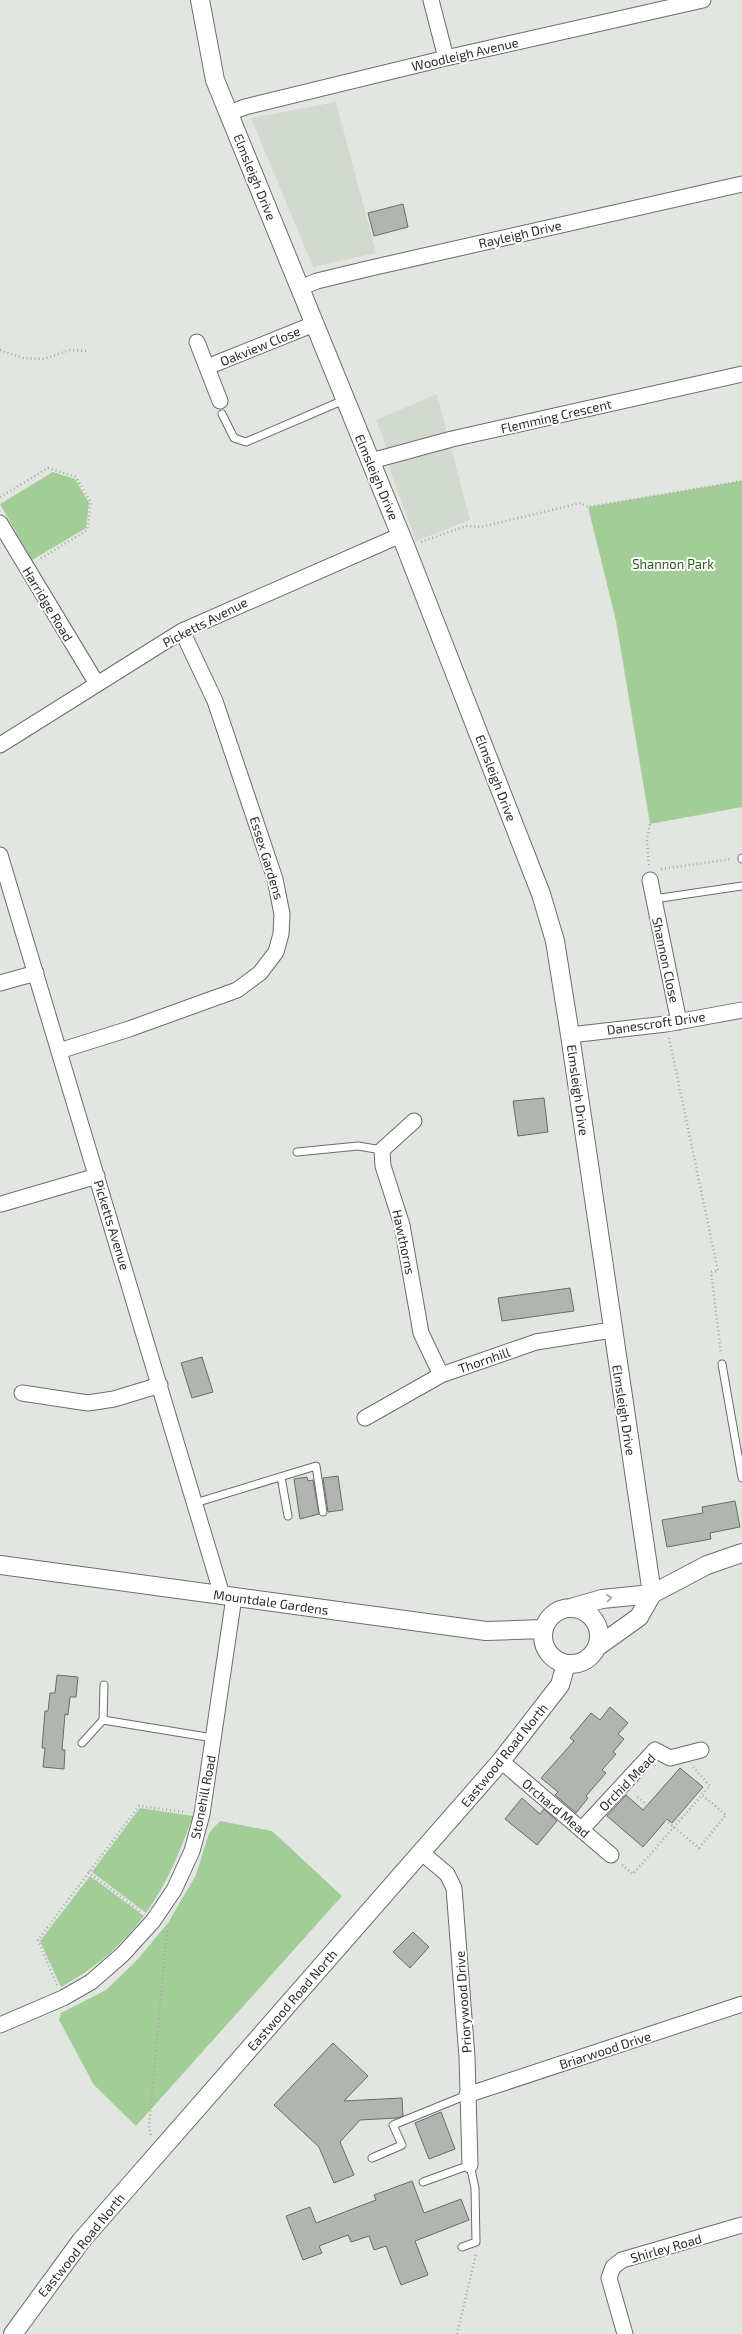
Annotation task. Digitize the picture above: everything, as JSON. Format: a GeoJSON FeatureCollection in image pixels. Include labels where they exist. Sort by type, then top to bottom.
{"type":"FeatureCollection","features":[{"type":"Feature","properties":{"kind":"street","name":"Elmsleigh Drive"},"geometry":{"type":"LineString","coordinates":[[200,0],[215,80],[344,399],[371,461],[542,894],[555,941],[570,1035],[612,1330],[652,1594]]}},
{"type":"Feature","properties":{"kind":"street"},"geometry":{"type":"LineString","coordinates":[[431,0],[446,58]]}},
{"type":"Feature","properties":{"kind":"street","name":"Woodleigh Avenue"},"geometry":{"type":"LineString","coordinates":[[229,113],[245,107],[446,58],[703,0]]}},
{"type":"Feature","properties":{"kind":"street","name":"Rayleigh Drive"},"geometry":{"type":"LineString","coordinates":[[300,288],[317,281],[371,268],[742,184]]}},
{"type":"Feature","properties":{"kind":"street","name":"Oakview Close"},"geometry":{"type":"LineString","coordinates":[[206,367],[314,324]]}},
{"type":"Feature","properties":{"kind":"street","name":"Oakview Close"},"geometry":{"type":"LineString","coordinates":[[197,342],[221,407]]}},
{"type":"Feature","properties":{"kind":"street","name":"Flemming Crescent"},"geometry":{"type":"LineString","coordinates":[[371,461],[459,437],[742,374]]}},
{"type":"Feature","properties":{"kind":"street","name":"Harridge Road"},"geometry":{"type":"LineString","coordinates":[[0,523],[97,684]]}},
{"type":"Feature","properties":{"kind":"street","name":"Picketts Avenue"},"geometry":{"type":"LineString","coordinates":[[0,745],[182,631],[403,541]]}},
{"type":"Feature","properties":{"kind":"street","name":"Essex Gardens"},"geometry":{"type":"LineString","coordinates":[[60,1051],[151,1022],[237,990],[260,973],[276,952],[281,934],[282,914],[275,879],[215,701],[182,631]]}},
{"type":"Feature","properties":{"kind":"street","name":"Picketts Avenue"},"geometry":{"type":"LineString","coordinates":[[0,855],[195,1503],[228,1596]]}},
{"type":"Feature","properties":{"kind":"street","name":"Shannon Close"},"geometry":{"type":"LineString","coordinates":[[650,876],[673,1023]]}},
{"type":"Feature","properties":{"kind":"street"},"geometry":{"type":"LineString","coordinates":[[0,983],[36,973]]}},
{"type":"Feature","properties":{"kind":"street","name":"Danescroft Drive"},"geometry":{"type":"LineString","coordinates":[[570,1035],[673,1023],[742,1010]]}},
{"type":"Feature","properties":{"kind":"street"},"geometry":{"type":"LineString","coordinates":[[382,1150],[414,1121]]}},
{"type":"Feature","properties":{"kind":"street","name":"Hawthorns"},"geometry":{"type":"LineString","coordinates":[[382,1150],[383,1166],[402,1225],[421,1332],[441,1375]]}},
{"type":"Feature","properties":{"kind":"street"},"geometry":{"type":"LineString","coordinates":[[1,1204],[97,1176]]}},
{"type":"Feature","properties":{"kind":"street","name":"Thornhill"},"geometry":{"type":"LineString","coordinates":[[365,1418],[441,1375],[536,1342],[612,1330]]}},
{"type":"Feature","properties":{"kind":"street"},"geometry":{"type":"LineString","coordinates":[[22,1393],[88,1403],[114,1399],[160,1385]]}},
{"type":"Feature","properties":{"kind":"street"},"geometry":{"type":"LineString","coordinates":[[652,1594],[639,1617],[597,1647],[584,1661],[566,1664],[550,1656],[542,1639],[543,1629],[553,1614],[562,1609],[571,1608],[602,1599],[652,1594],[707,1565],[742,1553]]}},
{"type":"Feature","properties":{"kind":"street","name":"Mountdale Gardens"},"geometry":{"type":"LineString","coordinates":[[0,1566],[486,1631],[543,1629]]}},
{"type":"Feature","properties":{"kind":"street","name":"Stonehill Road"},"geometry":{"type":"LineString","coordinates":[[0,2024],[63,1998],[92,1982],[123,1954],[152,1921],[174,1890],[192,1851],[202,1814],[213,1738],[228,1596]]}},
{"type":"Feature","properties":{"kind":"street"},"geometry":{"type":"LineString","coordinates":[[571,1608],[584,1611],[595,1620],[599,1638],[597,1647]]}},
{"type":"Feature","properties":{"kind":"street","name":"Eastwood Road North"},"geometry":{"type":"LineString","coordinates":[[13,2334],[81,2241],[501,1761],[560,1685],[566,1664]]}},
{"type":"Feature","properties":{"kind":"street","name":"Orchid Mead"},"geometry":{"type":"LineString","coordinates":[[582,1829],[655,1750],[670,1758],[695,1752]]}},
{"type":"Feature","properties":{"kind":"street","name":"Orchard Mead"},"geometry":{"type":"LineString","coordinates":[[501,1761],[611,1855]]}},
{"type":"Feature","properties":{"kind":"street","name":"Priorywood Drive"},"geometry":{"type":"LineString","coordinates":[[422,1853],[447,1874],[454,1888],[467,2058],[470,2165]]}},
{"type":"Feature","properties":{"kind":"street","name":"Briarwood Drive"},"geometry":{"type":"LineString","coordinates":[[467,2095],[742,2004]]}},
{"type":"Feature","properties":{"kind":"street","name":"Shirley Road"},"geometry":{"type":"LineString","coordinates":[[625,2334],[609,2278],[613,2267],[622,2260],[742,2226]]}},
{"type":"Feature","properties":{"kind":"lane"},"geometry":{"type":"LineString","coordinates":[[221,407],[234,438],[246,442],[344,399]]}},
{"type":"Feature","properties":{"kind":"lane","name":"Shannon Close"},"geometry":{"type":"LineString","coordinates":[[654,899],[742,886]]}},
{"type":"Feature","properties":{"kind":"lane"},"geometry":{"type":"LineString","coordinates":[[297,1152],[358,1146],[382,1150]]}},
{"type":"Feature","properties":{"kind":"lane"},"geometry":{"type":"LineString","coordinates":[[722,1364],[742,1478]]}},
{"type":"Feature","properties":{"kind":"lane"},"geometry":{"type":"LineString","coordinates":[[195,1503],[316,1466],[323,1512]]}},
{"type":"Feature","properties":{"kind":"lane"},"geometry":{"type":"LineString","coordinates":[[281,1477],[288,1516]]}},
{"type":"Feature","properties":{"kind":"lane"},"geometry":{"type":"LineString","coordinates":[[82,1743],[102,1720],[104,1685]]}},
{"type":"Feature","properties":{"kind":"lane"},"geometry":{"type":"LineString","coordinates":[[102,1720],[213,1738]]}},
{"type":"Feature","properties":{"kind":"lane"},"geometry":{"type":"LineString","coordinates":[[372,2158],[402,2146],[393,2125],[467,2095]]}},
{"type":"Feature","properties":{"kind":"lane"},"geometry":{"type":"LineString","coordinates":[[423,2182],[470,2165],[475,2188],[476,2242],[462,2247]]}},
{"type":"Feature","properties":{"kind":"path"},"geometry":{"type":"LineString","coordinates":[[0,350],[23,358],[43,359],[70,350],[87,351]]}},
{"type":"Feature","properties":{"kind":"path"},"geometry":{"type":"LineString","coordinates":[[0,497],[48,468],[76,477],[91,503],[87,530],[26,567]]}},
{"type":"Feature","properties":{"kind":"path"},"geometry":{"type":"LineString","coordinates":[[403,541],[466,526],[481,527],[581,503],[588,507],[742,481]]}},
{"type":"Feature","properties":{"kind":"path"},"geometry":{"type":"LineString","coordinates":[[650,824],[647,841],[650,876],[742,859]]}},
{"type":"Feature","properties":{"kind":"path"},"geometry":{"type":"LineString","coordinates":[[673,1023],[718,1271],[711,1272],[722,1364]]}},
{"type":"Feature","properties":{"kind":"path"},"geometry":{"type":"LineString","coordinates":[[611,1855],[633,1874],[710,1786],[694,1769],[695,1752]]}},
{"type":"Feature","properties":{"kind":"path"},"geometry":{"type":"LineString","coordinates":[[623,1785],[699,1848],[726,1816],[702,1795]]}},
{"type":"Feature","properties":{"kind":"path"},"geometry":{"type":"LineString","coordinates":[[63,1998],[38,1940],[88,1872],[139,1806],[202,1814]]}},
{"type":"Feature","properties":{"kind":"path"},"geometry":{"type":"LineString","coordinates":[[88,1872],[167,1932],[149,2127],[156,2155]]}},
{"type":"Feature","properties":{"kind":"path"},"geometry":{"type":"LineString","coordinates":[[457,2334],[476,2253]]}},
{"type":"Feature","properties":{"kind":"shaded area"},"geometry":{"type":"Polygon","coordinates":[[[336,102],[376,253],[313,267],[251,118],[336,102]]]}},
{"type":"Feature","properties":{"kind":"shaded area"},"geometry":{"type":"Polygon","coordinates":[[[437,394],[470,520],[416,541],[390,470],[384,440],[376,420],[437,394]]]}},
{"type":"Feature","properties":{"kind":"green space"},"geometry":{"type":"Polygon","coordinates":[[[53,472],[75,479],[89,503],[86,528],[32,560],[0,504],[53,472]]]}},
{"type":"Feature","properties":{"kind":"green space","name":"Shannon Park"},"geometry":{"type":"Polygon","coordinates":[[[742,481],[742,807],[650,824],[616,621],[588,507],[742,481]]]}},
{"type":"Feature","properties":{"kind":"green space"},"geometry":{"type":"Polygon","coordinates":[[[140,1808],[193,1816],[167,1878],[146,1913],[92,1872],[140,1808]]]}},
{"type":"Feature","properties":{"kind":"green space"},"geometry":{"type":"Polygon","coordinates":[[[220,1821],[272,1831],[342,1896],[136,2126],[94,2085],[59,2020],[61,2013],[106,1990],[137,1960],[168,1923],[196,1875],[209,1833],[220,1821]]]}},
{"type":"Feature","properties":{"kind":"green space"},"geometry":{"type":"Polygon","coordinates":[[[90,1876],[144,1916],[126,1938],[107,1956],[86,1972],[61,1987],[40,1941],[90,1876]]]}},
{"type":"Feature","properties":{"kind":"building"},"geometry":{"type":"Polygon","coordinates":[[[403,204],[408,227],[374,236],[368,213],[403,204]]]}},
{"type":"Feature","properties":{"kind":"building"},"geometry":{"type":"Polygon","coordinates":[[[544,1098],[548,1132],[518,1136],[513,1101],[544,1098]]]}},
{"type":"Feature","properties":{"kind":"building"},"geometry":{"type":"Polygon","coordinates":[[[570,1288],[574,1311],[502,1321],[498,1298],[570,1288]]]}},
{"type":"Feature","properties":{"kind":"building"},"geometry":{"type":"Polygon","coordinates":[[[202,1357],[213,1392],[192,1398],[181,1363],[202,1357]]]}},
{"type":"Feature","properties":{"kind":"building"},"geometry":{"type":"Polygon","coordinates":[[[338,1476],[343,1510],[328,1512],[323,1478],[338,1476]]]}},
{"type":"Feature","properties":{"kind":"building"},"geometry":{"type":"Polygon","coordinates":[[[307,1477],[308,1481],[313,1480],[319,1514],[300,1519],[294,1479],[307,1477]]]}},
{"type":"Feature","properties":{"kind":"building"},"geometry":{"type":"Polygon","coordinates":[[[735,1501],[740,1527],[710,1533],[711,1539],[667,1547],[662,1520],[703,1513],[702,1507],[735,1501]]]}},
{"type":"Feature","properties":{"kind":"building"},"geometry":{"type":"Polygon","coordinates":[[[57,1675],[78,1677],[76,1697],[70,1697],[68,1715],[65,1714],[62,1750],[65,1750],[64,1769],[43,1767],[45,1748],[42,1748],[45,1711],[48,1711],[50,1693],[55,1693],[57,1675]]]}},
{"type":"Feature","properties":{"kind":"building"},"geometry":{"type":"Polygon","coordinates":[[[610,1707],[628,1723],[618,1734],[624,1739],[613,1752],[616,1754],[602,1770],[606,1773],[586,1796],[588,1798],[576,1813],[555,1795],[558,1792],[541,1778],[574,1741],[570,1738],[591,1713],[600,1720],[610,1707]]]}},
{"type":"Feature","properties":{"kind":"building"},"geometry":{"type":"Polygon","coordinates":[[[680,1768],[703,1787],[672,1823],[667,1819],[643,1847],[607,1816],[626,1795],[643,1810],[680,1768]]]}},
{"type":"Feature","properties":{"kind":"building"},"geometry":{"type":"Polygon","coordinates":[[[522,1798],[540,1814],[544,1809],[557,1821],[537,1845],[505,1819],[522,1798]]]}},
{"type":"Feature","properties":{"kind":"building"},"geometry":{"type":"Polygon","coordinates":[[[413,1932],[429,1947],[410,1968],[393,1952],[413,1932]]]}},
{"type":"Feature","properties":{"kind":"building"},"geometry":{"type":"Polygon","coordinates":[[[333,2043],[368,2076],[344,2101],[402,2098],[403,2116],[397,2118],[360,2120],[340,2142],[354,2175],[334,2183],[319,2147],[274,2105],[333,2043]]]}},
{"type":"Feature","properties":{"kind":"building"},"geometry":{"type":"Polygon","coordinates":[[[441,2112],[455,2149],[429,2159],[415,2123],[441,2112]]]}},
{"type":"Feature","properties":{"kind":"building"},"geometry":{"type":"Polygon","coordinates":[[[412,2181],[424,2213],[461,2199],[469,2220],[415,2241],[428,2275],[401,2285],[386,2246],[374,2250],[369,2236],[351,2242],[348,2235],[319,2246],[322,2253],[303,2260],[286,2216],[310,2207],[316,2223],[376,2200],[374,2195],[412,2181]]]}}]}
